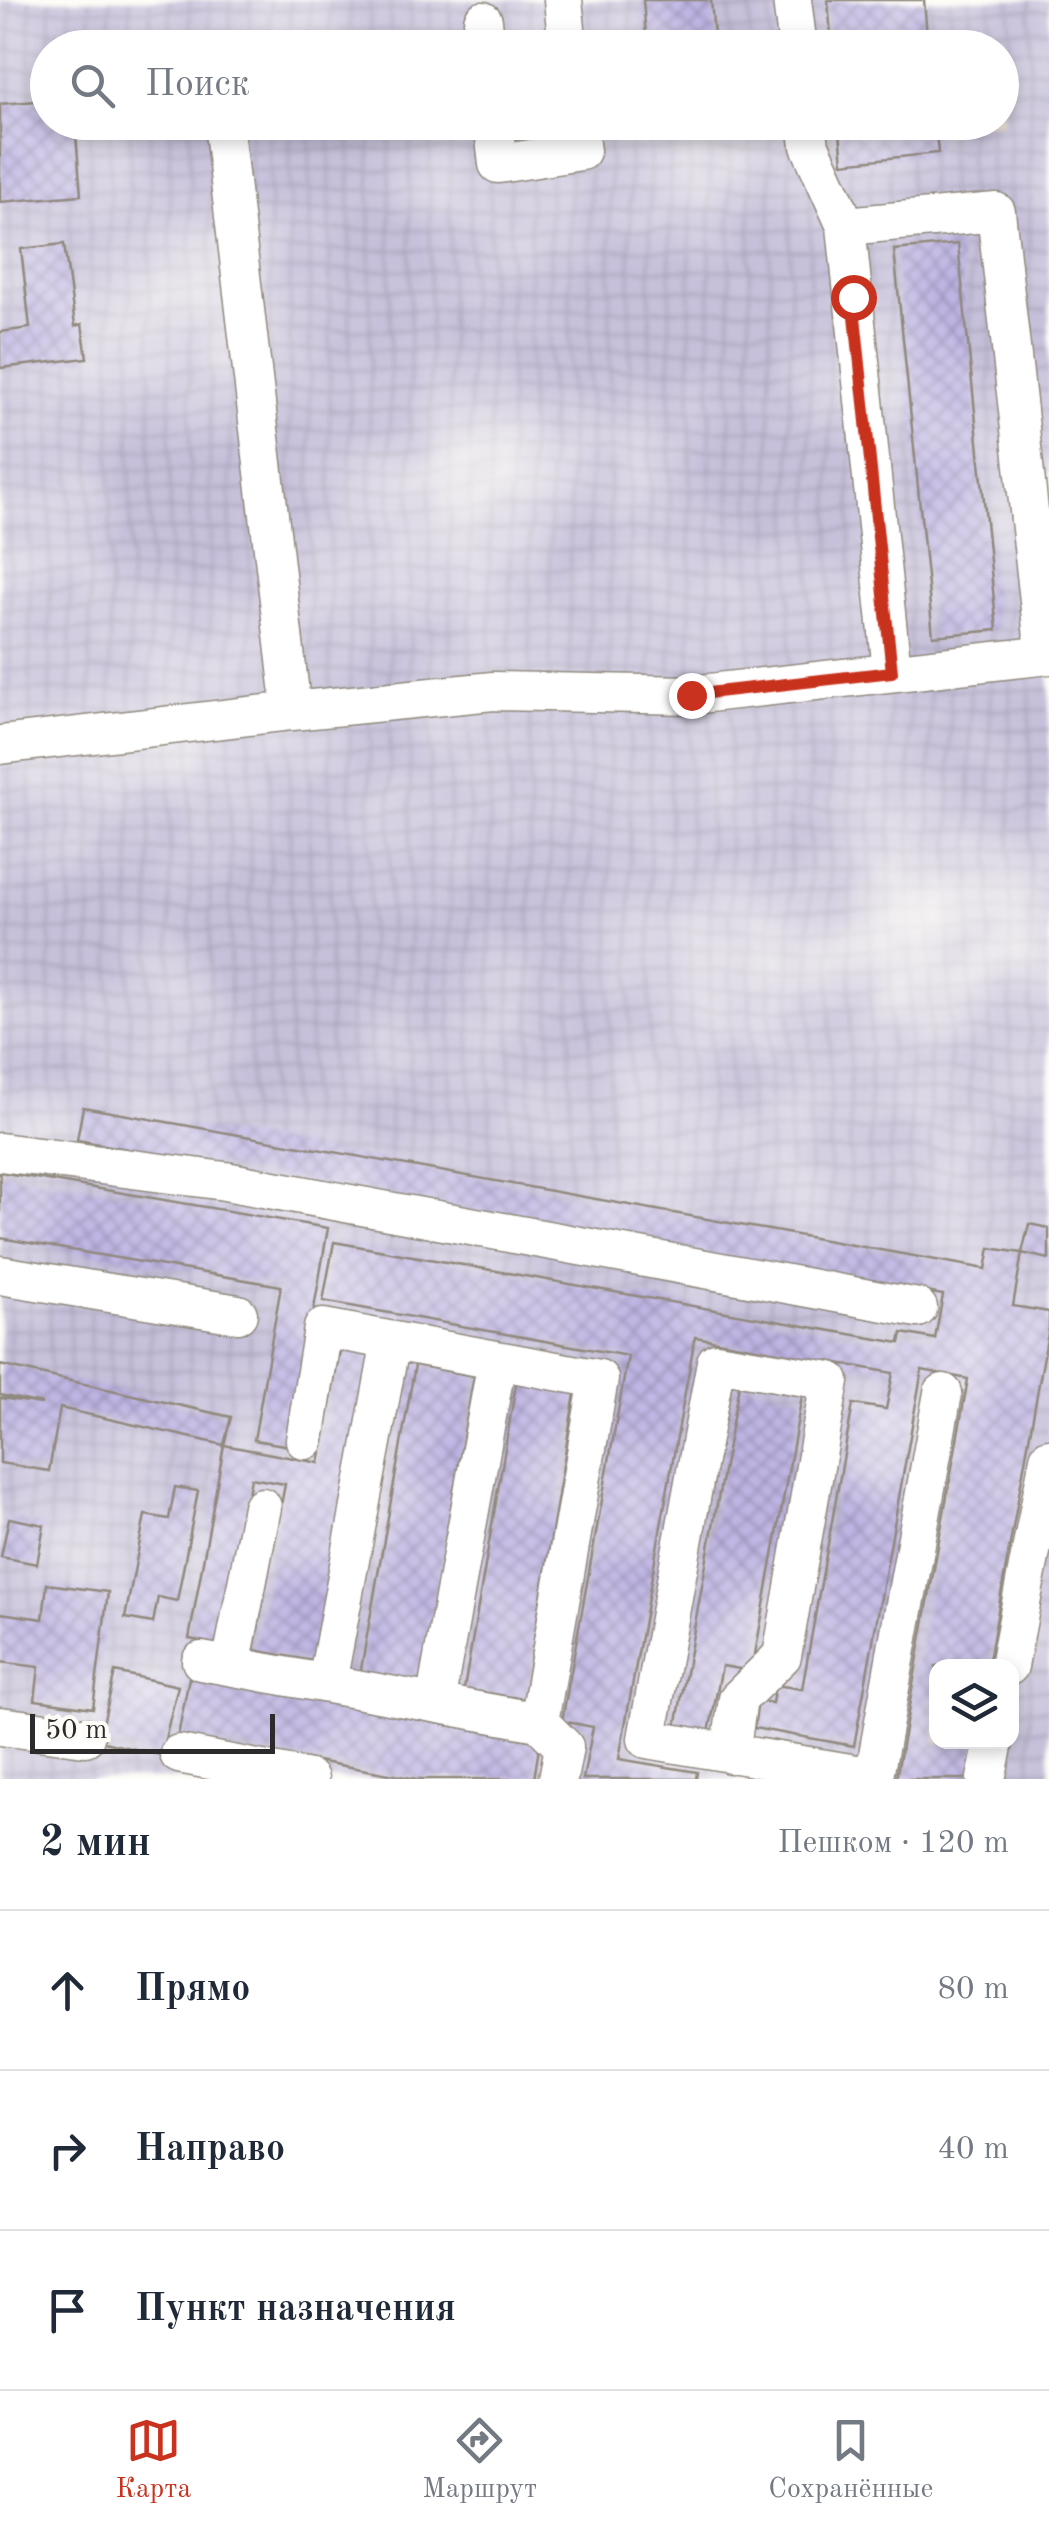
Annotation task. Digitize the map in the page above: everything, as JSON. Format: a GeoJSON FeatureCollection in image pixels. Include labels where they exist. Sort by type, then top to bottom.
{"type":"FeatureCollection","features":[{"type":"Feature","properties":{"kind":"lane"},"geometry":{"type":"LineString","coordinates":[[563,0],[566,30]]}},
{"type":"Feature","properties":{"kind":"lane"},"geometry":{"type":"LineString","coordinates":[[792,0],[796,30]]}},
{"type":"Feature","properties":{"kind":"lane"},"geometry":{"type":"LineString","coordinates":[[225,140],[292,711]]}},
{"type":"Feature","properties":{"kind":"lane"},"geometry":{"type":"LineString","coordinates":[[496,140],[498,164],[581,151],[579,140]]}},
{"type":"Feature","properties":{"kind":"lane"},"geometry":{"type":"LineString","coordinates":[[809,140],[846,226],[892,672]]}},
{"type":"Feature","properties":{"kind":"lane"},"geometry":{"type":"LineString","coordinates":[[0,745],[493,691],[691,695],[1047,655],[996,212],[846,226]]}},
{"type":"Feature","properties":{"kind":"lane"},"geometry":{"type":"LineString","coordinates":[[0,1152],[225,1181],[918,1308]]}},
{"type":"Feature","properties":{"kind":"lane"},"geometry":{"type":"LineString","coordinates":[[0,1275],[238,1314]]}},
{"type":"Feature","properties":{"kind":"lane"},"geometry":{"type":"LineString","coordinates":[[305,1440],[324,1328],[599,1379],[538,1722]]}},
{"type":"Feature","properties":{"kind":"lane"},"geometry":{"type":"LineString","coordinates":[[327,1683],[391,1341]]}},
{"type":"Feature","properties":{"kind":"lane"},"geometry":{"type":"LineString","coordinates":[[435,1703],[497,1361]]}},
{"type":"Feature","properties":{"kind":"lane"},"geometry":{"type":"LineString","coordinates":[[720,1762],[738,1698],[782,1656],[830,1381],[716,1362],[647,1739],[720,1762],[874,1777],[942,1393]]}},
{"type":"Feature","properties":{"kind":"lane"},"geometry":{"type":"LineString","coordinates":[[1010,1659],[1049,1458]]}},
{"type":"Feature","properties":{"kind":"lane"},"geometry":{"type":"LineString","coordinates":[[262,1507],[216,1664],[538,1722],[564,1747],[558,1779]]}},
{"type":"Feature","properties":{"kind":"lane"},"geometry":{"type":"LineString","coordinates":[[0,1726],[86,1737]]}},
{"type":"Feature","properties":{"kind":"lane"},"geometry":{"type":"LineString","coordinates":[[986,1779],[992,1749]]}},
{"type":"Feature","properties":{"kind":"lane"},"geometry":{"type":"LineString","coordinates":[[178,1754],[309,1779]]}},
{"type":"Feature","properties":{"kind":"shaded area"},"geometry":{"type":"Polygon","coordinates":[[[0,0],[1049,0],[1049,1779],[0,1779],[0,0]]]}},
{"type":"Feature","properties":{"kind":"building"},"geometry":{"type":"Polygon","coordinates":[[[643,0],[711,0],[714,30],[646,30],[643,0]]]}},
{"type":"Feature","properties":{"kind":"building"},"geometry":{"type":"Polygon","coordinates":[[[828,0],[924,0],[926,30],[830,30],[828,0]]]}},
{"type":"Feature","properties":{"kind":"building"},"geometry":{"type":"Polygon","coordinates":[[[30,102],[30,140],[76,140],[81,195],[0,202],[0,104],[30,102]]]}},
{"type":"Feature","properties":{"kind":"building"},"geometry":{"type":"Polygon","coordinates":[[[841,140],[937,140],[938,153],[843,163],[841,140]]]}},
{"type":"Feature","properties":{"kind":"building"},"geometry":{"type":"Polygon","coordinates":[[[64,244],[75,326],[82,324],[87,358],[0,368],[0,332],[30,328],[21,249],[64,244]]]}},
{"type":"Feature","properties":{"kind":"building"},"geometry":{"type":"Polygon","coordinates":[[[958,244],[997,630],[933,636],[894,250],[958,244]]]}},
{"type":"Feature","properties":{"kind":"building"},"geometry":{"type":"Polygon","coordinates":[[[83,1107],[986,1269],[990,1248],[1022,1253],[1013,1306],[1049,1312],[1049,1328],[989,1659],[929,1659],[929,1749],[974,1749],[968,1779],[896,1779],[968,1379],[922,1370],[854,1746],[754,1728],[758,1701],[772,1703],[775,1685],[802,1689],[853,1404],[886,1409],[893,1373],[695,1337],[619,1759],[697,1772],[696,1779],[583,1779],[593,1727],[562,1721],[628,1356],[323,1301],[334,1242],[900,1343],[902,1333],[935,1339],[943,1295],[77,1140],[83,1107]]]}},
{"type":"Feature","properties":{"kind":"building"},"geometry":{"type":"Polygon","coordinates":[[[0,1172],[328,1228],[290,1446],[254,1440],[281,1286],[0,1238],[0,1172]]]}},
{"type":"Feature","properties":{"kind":"building"},"geometry":{"type":"Polygon","coordinates":[[[1029,1224],[1049,1228],[1049,1259],[1022,1253],[1029,1224]]]}},
{"type":"Feature","properties":{"kind":"building"},"geometry":{"type":"Polygon","coordinates":[[[341,1345],[375,1351],[318,1662],[254,1650],[285,1484],[251,1478],[220,1645],[189,1639],[224,1445],[319,1463],[341,1345]]]}},
{"type":"Feature","properties":{"kind":"building"},"geometry":{"type":"Polygon","coordinates":[[[0,1365],[231,1417],[224,1445],[60,1408],[49,1471],[0,1463],[0,1398],[42,1404],[0,1395],[0,1365]]]}},
{"type":"Feature","properties":{"kind":"building"},"geometry":{"type":"Polygon","coordinates":[[[415,1365],[474,1376],[420,1685],[360,1675],[415,1365]]]}},
{"type":"Feature","properties":{"kind":"building"},"geometry":{"type":"Polygon","coordinates":[[[517,1378],[576,1388],[524,1699],[464,1689],[517,1378]]]}},
{"type":"Feature","properties":{"kind":"building"},"geometry":{"type":"Polygon","coordinates":[[[739,1385],[802,1396],[752,1671],[722,1666],[709,1733],[676,1727],[739,1385]]]}},
{"type":"Feature","properties":{"kind":"building"},"geometry":{"type":"Polygon","coordinates":[[[175,1487],[198,1491],[177,1601],[158,1597],[153,1623],[125,1618],[145,1515],[169,1519],[175,1487]]]}},
{"type":"Feature","properties":{"kind":"building"},"geometry":{"type":"Polygon","coordinates":[[[9,1518],[44,1525],[37,1564],[1,1557],[9,1518]]]}},
{"type":"Feature","properties":{"kind":"building"},"geometry":{"type":"Polygon","coordinates":[[[47,1584],[108,1592],[93,1708],[35,1700],[39,1667],[0,1662],[0,1613],[43,1619],[47,1584]]]}},
{"type":"Feature","properties":{"kind":"building"},"geometry":{"type":"Polygon","coordinates":[[[115,1672],[178,1686],[161,1755],[99,1741],[115,1672]]]}},
{"type":"Feature","properties":{"kind":"building"},"geometry":{"type":"Polygon","coordinates":[[[189,1678],[540,1742],[534,1779],[417,1779],[178,1736],[189,1678]]]}},
{"type":"Feature","properties":{"kind":"route"},"geometry":{"type":"LineString","coordinates":[[691,695],[892,672],[853,297]]}}]}
